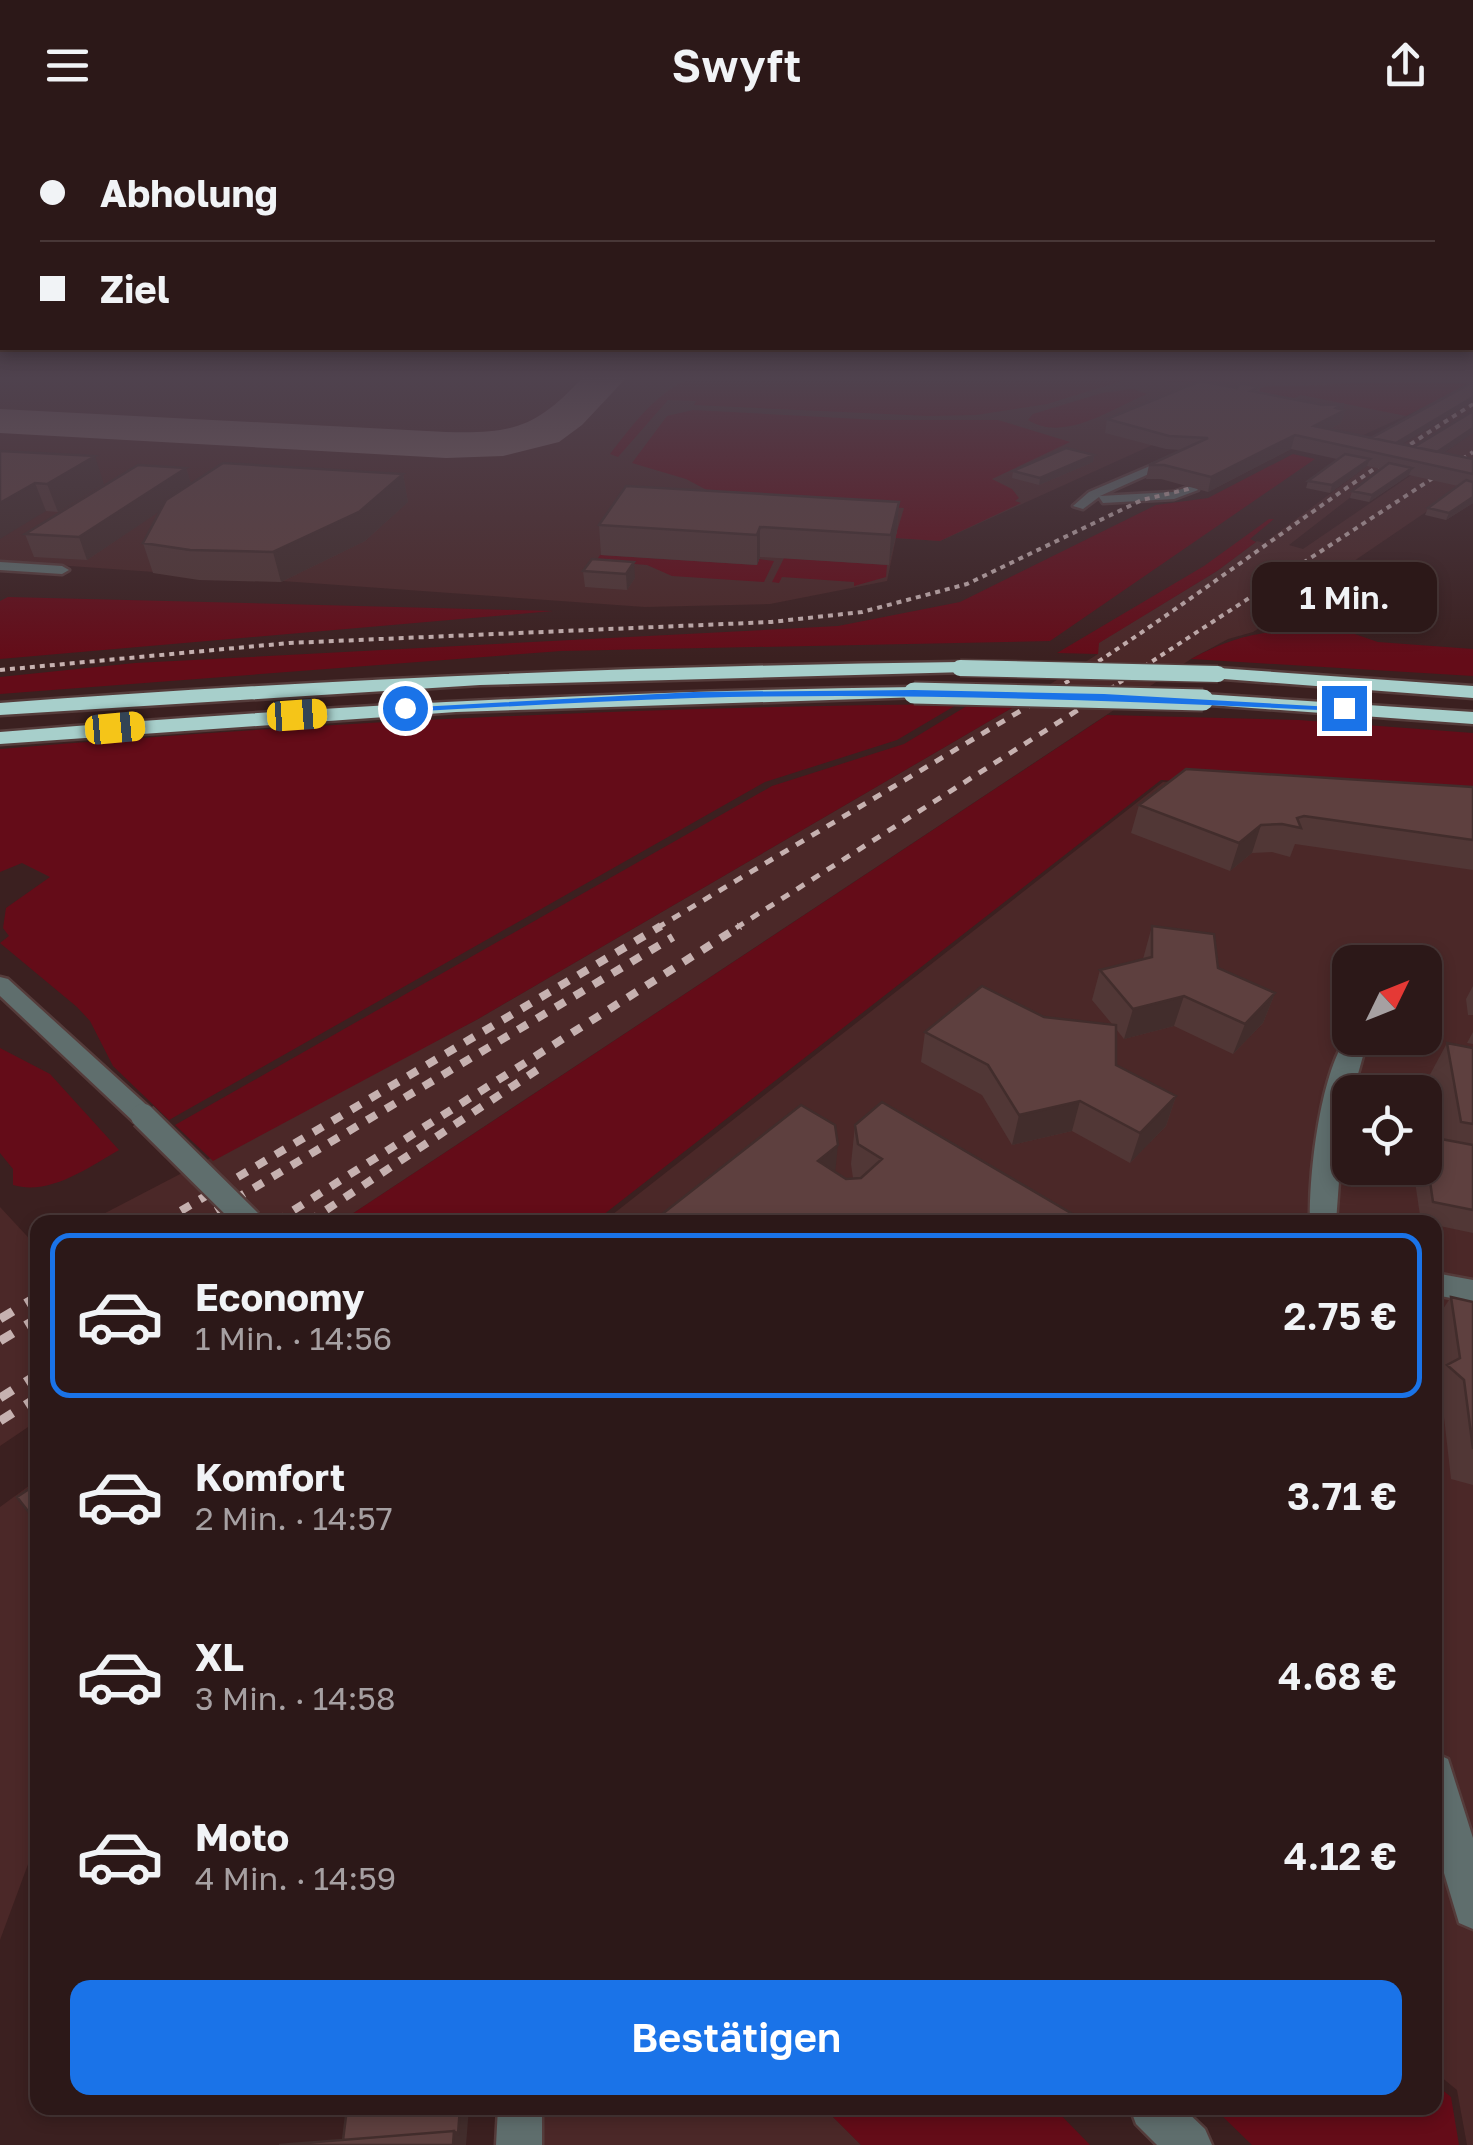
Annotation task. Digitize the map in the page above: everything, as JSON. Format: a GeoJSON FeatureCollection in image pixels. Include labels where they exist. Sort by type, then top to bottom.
{"type":"FeatureCollection","features":[{"type":"Feature","properties":{"kind":"highway"},"geometry":{"type":"LineString","coordinates":[[0,708],[458,677],[690,670],[960,668],[1218,674],[1473,692]]}},
{"type":"Feature","properties":{"kind":"highway"},"geometry":{"type":"LineString","coordinates":[[0,738],[460,705],[694,695],[914,693],[1203,700],[1473,718]]}},
{"type":"Feature","properties":{"kind":"street"},"geometry":{"type":"LineString","coordinates":[[1152,470],[1093,494],[1079,506],[1111,498],[1174,495],[1194,488]]}},
{"type":"Feature","properties":{"kind":"street"},"geometry":{"type":"LineString","coordinates":[[0,566],[62,570]]}},
{"type":"Feature","properties":{"kind":"street"},"geometry":{"type":"LineString","coordinates":[[0,984],[243,1215]]}},
{"type":"Feature","properties":{"kind":"street"},"geometry":{"type":"LineString","coordinates":[[1323,1215],[1323,1163],[1330,1117],[1351,1055]]}},
{"type":"Feature","properties":{"kind":"street"},"geometry":{"type":"LineString","coordinates":[[1442,1285],[1473,1292]]}},
{"type":"Feature","properties":{"kind":"street"},"geometry":{"type":"LineString","coordinates":[[1442,1797],[1471,1903]]}},
{"type":"Feature","properties":{"kind":"street"},"geometry":{"type":"LineString","coordinates":[[519,2145],[520,2115]]}},
{"type":"Feature","properties":{"kind":"street"},"geometry":{"type":"LineString","coordinates":[[1159,2115],[1189,2145]]}},
{"type":"Feature","properties":{"kind":"shaded area"},"geometry":{"type":"Polygon","coordinates":[[[0,470],[1097,470],[940,541],[896,538],[887,581],[770,604],[645,607],[0,561],[0,470]]]}},
{"type":"Feature","properties":{"kind":"shaded area"},"geometry":{"type":"Polygon","coordinates":[[[656,470],[1011,470],[992,479],[1012,489],[1019,498],[1015,501],[1021,503],[940,541],[895,538],[904,508],[720,497],[686,479],[656,470]]]}},
{"type":"Feature","properties":{"kind":"shaded area"},"geometry":{"type":"Polygon","coordinates":[[[1262,470],[1299,470],[1050,641],[561,651],[0,694],[0,677],[135,663],[838,626],[960,602],[1156,505],[1208,498],[1262,470]]]}},
{"type":"Feature","properties":{"kind":"shaded area"},"geometry":{"type":"Polygon","coordinates":[[[1362,470],[1389,470],[1289,545],[1303,549],[1419,470],[1473,470],[1473,480],[1354,561],[1360,563],[1253,632],[1228,639],[1191,659],[351,1215],[101,1215],[478,1019],[1017,705],[1098,654],[1098,643],[1217,571],[1257,541],[1264,543],[1362,470]]]}},
{"type":"Feature","properties":{"kind":"shaded area"},"geometry":{"type":"Polygon","coordinates":[[[1274,519],[1250,539],[1256,542],[1217,571],[1099,643],[1098,654],[1057,653],[1204,566],[1274,519]]]}},
{"type":"Feature","properties":{"kind":"shaded area"},"geometry":{"type":"Polygon","coordinates":[[[600,555],[756,565],[759,559],[774,561],[764,582],[672,576],[647,565],[596,561],[600,555]]]}},
{"type":"Feature","properties":{"kind":"shaded area"},"geometry":{"type":"Polygon","coordinates":[[[784,558],[887,565],[886,577],[854,586],[854,582],[782,577],[779,583],[772,582],[784,558]]]}},
{"type":"Feature","properties":{"kind":"shaded area"},"geometry":{"type":"Polygon","coordinates":[[[8,597],[553,611],[0,659],[0,601],[8,597]]]}},
{"type":"Feature","properties":{"kind":"shaded area"},"geometry":{"type":"Polygon","coordinates":[[[1337,628],[1378,642],[1473,649],[1473,676],[1191,659],[1245,637],[1337,628]]]}},
{"type":"Feature","properties":{"kind":"shaded area"},"geometry":{"type":"Polygon","coordinates":[[[958,704],[897,740],[765,782],[169,1120],[113,1066],[90,1021],[77,1007],[0,943],[9,936],[3,928],[6,908],[50,877],[22,863],[0,872],[0,749],[478,718],[958,704]]]}},
{"type":"Feature","properties":{"kind":"shaded area"},"geometry":{"type":"Polygon","coordinates":[[[970,704],[1017,705],[478,1019],[213,1161],[175,1125],[772,786],[904,744],[970,704]]]}},
{"type":"Feature","properties":{"kind":"shaded area"},"geometry":{"type":"Polygon","coordinates":[[[1107,715],[1299,720],[1473,733],[1473,796],[1161,780],[603,1215],[351,1215],[1107,715]]]}},
{"type":"Feature","properties":{"kind":"shaded area"},"geometry":{"type":"Polygon","coordinates":[[[1163,782],[1473,798],[1473,2145],[1467,2145],[1457,2090],[1442,2078],[1442,1215],[612,1215],[1163,782]]]}},
{"type":"Feature","properties":{"kind":"shaded area"},"geometry":{"type":"Polygon","coordinates":[[[0,1048],[50,1074],[119,1150],[55,1183],[41,1187],[13,1185],[13,1169],[0,1153],[0,1048]]]}},
{"type":"Feature","properties":{"kind":"shaded area"},"geometry":{"type":"Polygon","coordinates":[[[0,1207],[30,1239],[30,1426],[0,1446],[0,1207]]]}},
{"type":"Feature","properties":{"kind":"shaded area"},"geometry":{"type":"Polygon","coordinates":[[[30,1485],[30,1859],[0,1940],[0,1507],[30,1485]]]}},
{"type":"Feature","properties":{"kind":"shaded area"},"geometry":{"type":"Polygon","coordinates":[[[1442,2090],[1451,2097],[1459,2145],[1252,2145],[1221,2115],[1442,2115],[1442,2090]]]}},
{"type":"Feature","properties":{"kind":"shaded area"},"geometry":{"type":"Polygon","coordinates":[[[528,2115],[831,2115],[861,2145],[527,2145],[528,2115]]]}},
{"type":"Feature","properties":{"kind":"shaded area"},"geometry":{"type":"Polygon","coordinates":[[[831,2115],[1061,2115],[1090,2145],[861,2145],[831,2115]]]}},
{"type":"Feature","properties":{"kind":"building"},"geometry":{"type":"Polygon","coordinates":[[[0,470],[71,470],[47,484],[35,483],[0,503],[0,470]]]}},
{"type":"Feature","properties":{"kind":"building"},"geometry":{"type":"Polygon","coordinates":[[[130,470],[183,470],[79,537],[25,534],[130,470]]]}},
{"type":"Feature","properties":{"kind":"building"},"geometry":{"type":"Polygon","coordinates":[[[212,470],[403,474],[359,512],[273,552],[190,550],[143,543],[166,500],[212,470]]]}},
{"type":"Feature","properties":{"kind":"building"},"geometry":{"type":"Polygon","coordinates":[[[1015,470],[1059,470],[1040,478],[1015,470]]]}},
{"type":"Feature","properties":{"kind":"building"},"geometry":{"type":"Polygon","coordinates":[[[1184,470],[1225,470],[1211,477],[1184,470]]]}},
{"type":"Feature","properties":{"kind":"building"},"geometry":{"type":"Polygon","coordinates":[[[1323,470],[1354,470],[1332,485],[1308,481],[1323,470]]]}},
{"type":"Feature","properties":{"kind":"building"},"geometry":{"type":"Polygon","coordinates":[[[1380,470],[1409,470],[1372,495],[1352,491],[1380,470]]]}},
{"type":"Feature","properties":{"kind":"building"},"geometry":{"type":"Polygon","coordinates":[[[1466,480],[1473,482],[1473,497],[1449,513],[1428,508],[1466,480]]]}},
{"type":"Feature","properties":{"kind":"building"},"geometry":{"type":"Polygon","coordinates":[[[626,486],[899,502],[891,535],[760,527],[757,535],[599,525],[626,486]]]}},
{"type":"Feature","properties":{"kind":"building"},"geometry":{"type":"Polygon","coordinates":[[[592,559],[634,562],[626,574],[583,571],[592,559]]]}},
{"type":"Feature","properties":{"kind":"building"},"geometry":{"type":"Polygon","coordinates":[[[1186,769],[1473,787],[1473,840],[1304,816],[1297,818],[1301,828],[1261,825],[1239,843],[1139,805],[1186,769]]]}},
{"type":"Feature","properties":{"kind":"building"},"geometry":{"type":"Polygon","coordinates":[[[1152,926],[1214,934],[1218,968],[1275,993],[1245,1024],[1184,996],[1133,1009],[1100,970],[1152,957],[1152,926]]]}},
{"type":"Feature","properties":{"kind":"building"},"geometry":{"type":"Polygon","coordinates":[[[982,986],[1044,1017],[1116,1025],[1116,1065],[1176,1096],[1140,1133],[1080,1101],[1019,1115],[988,1065],[925,1032],[982,986]]]}},
{"type":"Feature","properties":{"kind":"building"},"geometry":{"type":"Polygon","coordinates":[[[1447,1043],[1473,1048],[1473,1124],[1461,1122],[1447,1043]]]}},
{"type":"Feature","properties":{"kind":"building"},"geometry":{"type":"Polygon","coordinates":[[[882,1102],[1074,1215],[661,1215],[801,1105],[835,1125],[838,1145],[818,1161],[846,1179],[861,1178],[882,1159],[858,1144],[855,1125],[882,1102]]]}},
{"type":"Feature","properties":{"kind":"building"},"geometry":{"type":"Polygon","coordinates":[[[1442,1139],[1473,1145],[1473,1210],[1433,1202],[1430,1185],[1442,1185],[1442,1139]]]}},
{"type":"Feature","properties":{"kind":"building"},"geometry":{"type":"Polygon","coordinates":[[[1451,1297],[1473,1302],[1473,1449],[1464,1380],[1447,1365],[1460,1358],[1451,1297]]]}},
{"type":"Feature","properties":{"kind":"building"},"geometry":{"type":"Polygon","coordinates":[[[30,1488],[30,1514],[17,1497],[30,1488]]]}},
{"type":"Feature","properties":{"kind":"building"},"geometry":{"type":"Polygon","coordinates":[[[346,2115],[459,2115],[458,2134],[454,2131],[343,2140],[346,2115]]]}},
{"type":"Feature","properties":{"kind":"building"},"geometry":{"type":"Polygon","coordinates":[[[454,2131],[453,2145],[279,2145],[454,2131]]]}},
{"type":"Feature","properties":{"kind":"railway"},"geometry":{"type":"LineString","coordinates":[[1048,694],[1373,470]]}},
{"type":"Feature","properties":{"kind":"railway"},"geometry":{"type":"LineString","coordinates":[[1102,694],[1445,470]]}},
{"type":"Feature","properties":{"kind":"railway"},"geometry":{"type":"LineString","coordinates":[[0,670],[289,643],[771,622],[862,612],[967,584],[1142,500],[1188,489],[1215,476]]}},
{"type":"Feature","properties":{"kind":"railway"},"geometry":{"type":"LineString","coordinates":[[657,928],[1052,692]]}},
{"type":"Feature","properties":{"kind":"railway"},"geometry":{"type":"LineString","coordinates":[[736,928],[1106,692]]}},
{"type":"Feature","properties":{"kind":"railway"},"geometry":{"type":"LineString","coordinates":[[174,1215],[661,926]]}},
{"type":"Feature","properties":{"kind":"railway"},"geometry":{"type":"LineString","coordinates":[[286,1215],[740,926]]}},
{"type":"Feature","properties":{"kind":"railway"},"geometry":{"type":"LineString","coordinates":[[209,1215],[673,937]]}},
{"type":"Feature","properties":{"kind":"railway"},"geometry":{"type":"LineString","coordinates":[[319,1215],[543,1066]]}},
{"type":"Feature","properties":{"kind":"railway"},"geometry":{"type":"LineString","coordinates":[[0,1319],[30,1301]]}},
{"type":"Feature","properties":{"kind":"railway"},"geometry":{"type":"LineString","coordinates":[[0,1341],[30,1323]]}},
{"type":"Feature","properties":{"kind":"railway"},"geometry":{"type":"LineString","coordinates":[[0,1398],[30,1379]]}},
{"type":"Feature","properties":{"kind":"railway"},"geometry":{"type":"LineString","coordinates":[[0,1421],[30,1402]]}},
{"type":"Feature","properties":{"kind":"route"},"geometry":{"type":"LineString","coordinates":[[405,708],[694,695],[914,693],[1038,694],[1344,708]]}}]}
